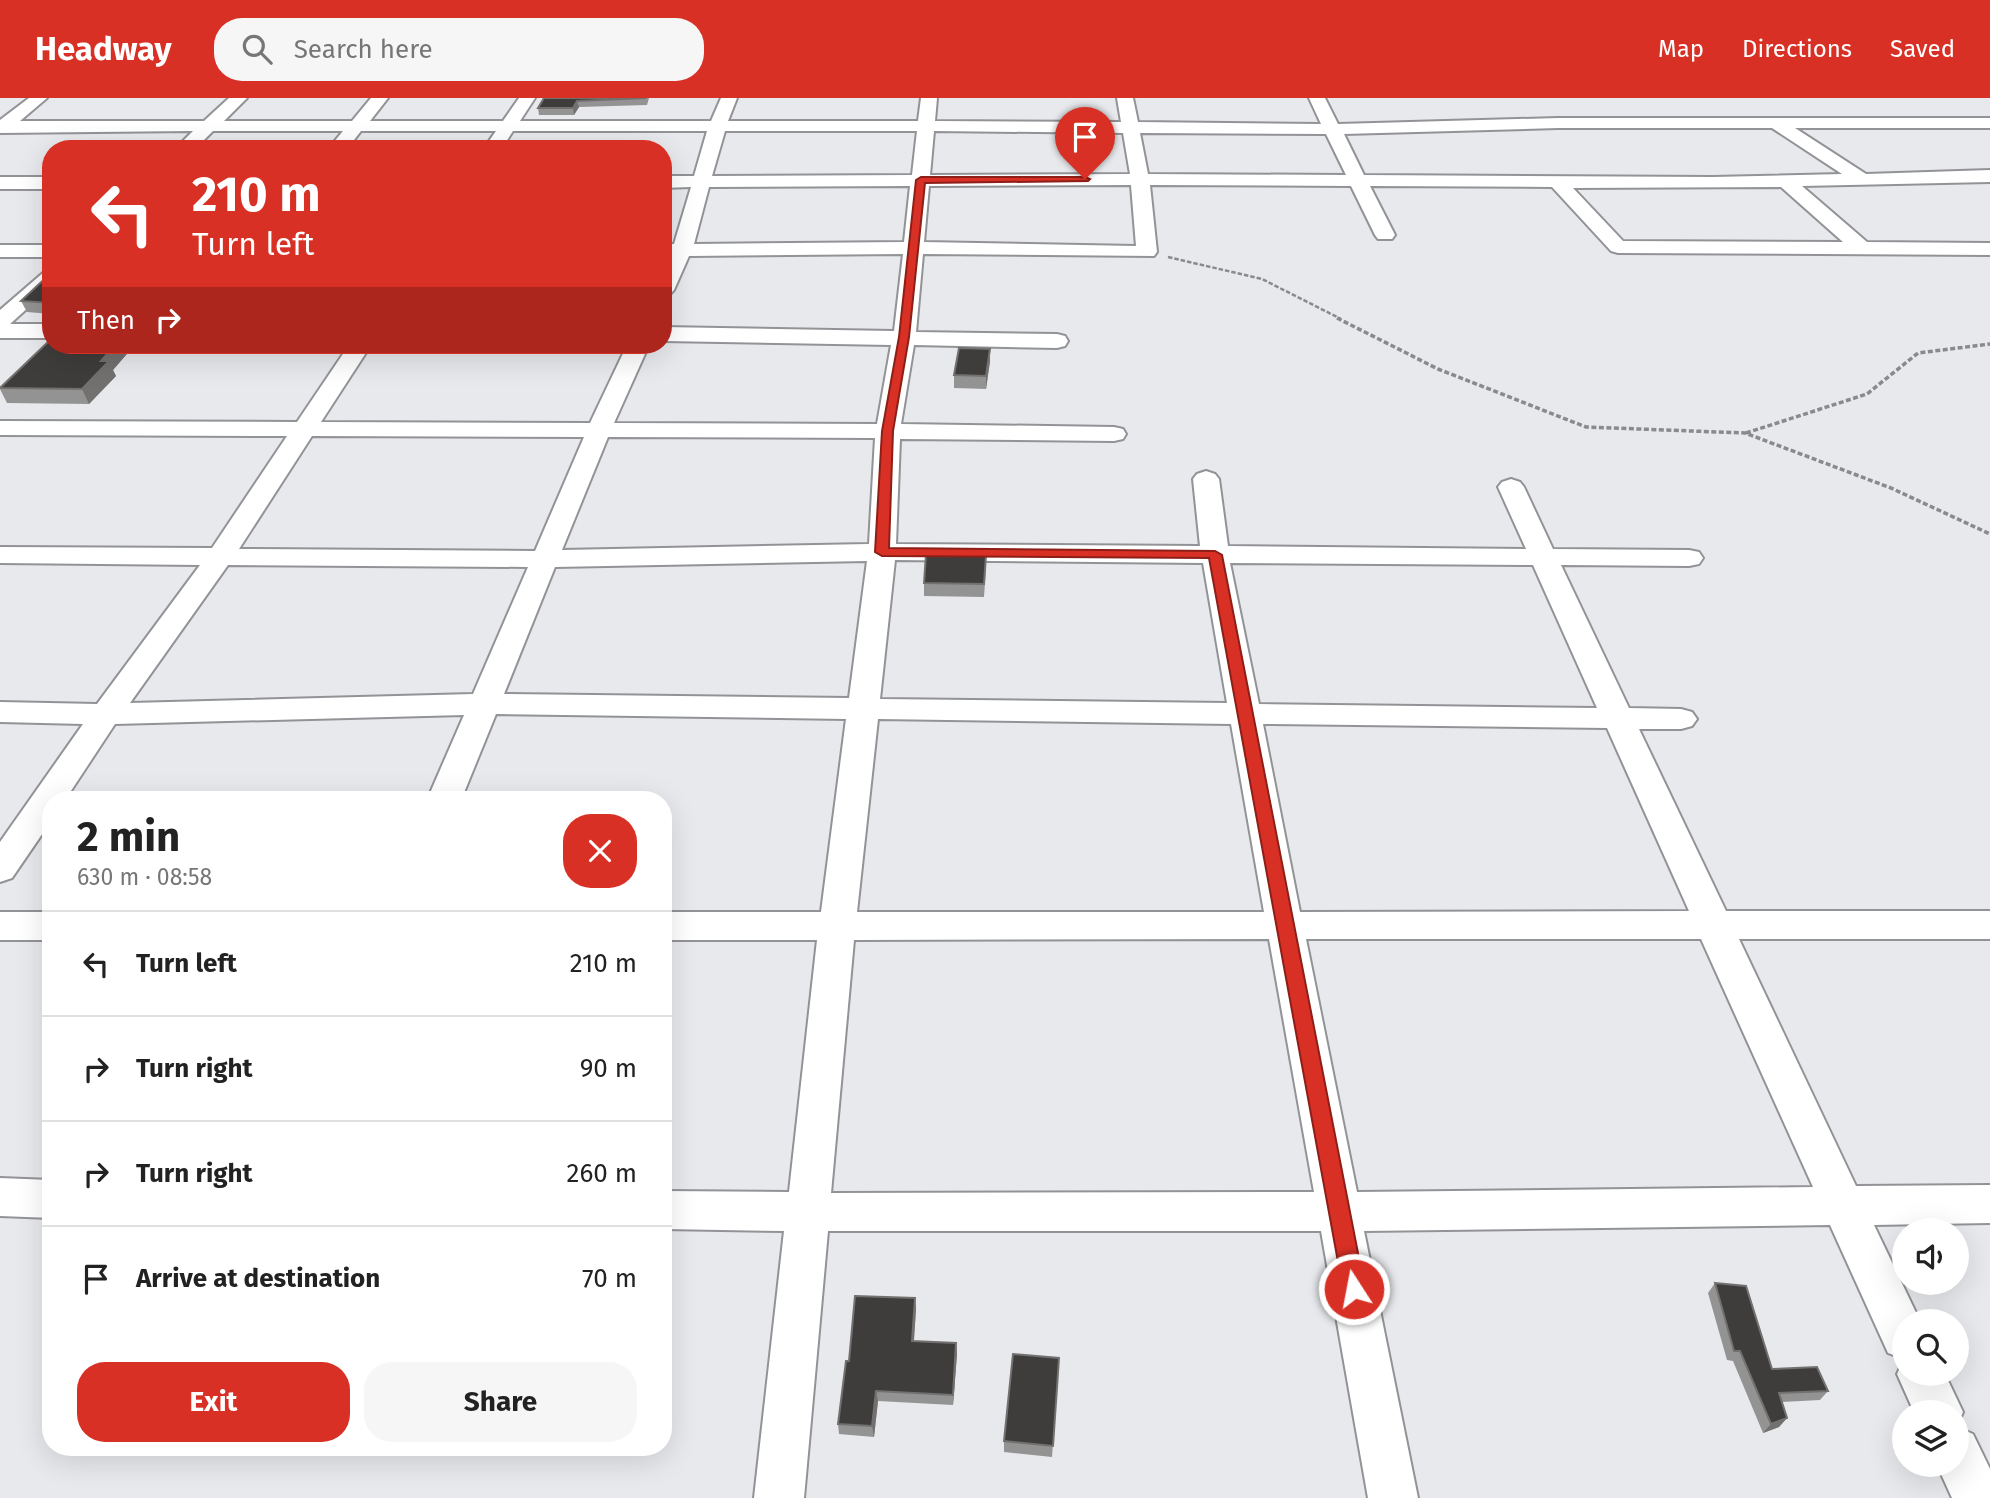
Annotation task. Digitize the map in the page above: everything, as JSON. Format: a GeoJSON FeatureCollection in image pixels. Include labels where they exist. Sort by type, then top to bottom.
{"type":"FeatureCollection","features":[{"type":"Feature","properties":{"kind":"street"},"geometry":{"type":"LineString","coordinates":[[1,127],[39,98]]}},
{"type":"Feature","properties":{"kind":"street"},"geometry":{"type":"LineString","coordinates":[[194,140],[239,98]]}},
{"type":"Feature","properties":{"kind":"street"},"geometry":{"type":"LineString","coordinates":[[344,140],[380,98]]}},
{"type":"Feature","properties":{"kind":"street"},"geometry":{"type":"LineString","coordinates":[[499,140],[527,98]]}},
{"type":"Feature","properties":{"kind":"street"},"geometry":{"type":"LineString","coordinates":[[729,98],[701,182],[673,250],[912,248],[1147,252],[1140,179],[1125,98]]}},
{"type":"Feature","properties":{"kind":"street"},"geometry":{"type":"LineString","coordinates":[[779,1498],[837,925],[882,552],[888,431],[904,337],[929,98]]}},
{"type":"Feature","properties":{"kind":"street"},"geometry":{"type":"LineString","coordinates":[[1317,98],[1385,235]]}},
{"type":"Feature","properties":{"kind":"street"},"geometry":{"type":"LineString","coordinates":[[1540,106],[1558,123]]}},
{"type":"Feature","properties":{"kind":"street"},"geometry":{"type":"LineString","coordinates":[[1,127],[356,125],[1333,129],[1558,123],[1990,123]]}},
{"type":"Feature","properties":{"kind":"street"},"geometry":{"type":"LineString","coordinates":[[1778,125],[1862,179]]}},
{"type":"Feature","properties":{"kind":"street"},"geometry":{"type":"LineString","coordinates":[[672,182],[1140,179],[1359,182],[1785,181],[1990,176]]}},
{"type":"Feature","properties":{"kind":"street"},"geometry":{"type":"LineString","coordinates":[[1556,181],[1618,247],[1860,247],[1986,251]]}},
{"type":"Feature","properties":{"kind":"street"},"geometry":{"type":"LineString","coordinates":[[1785,181],[1860,247]]}},
{"type":"Feature","properties":{"kind":"street"},"geometry":{"type":"LineString","coordinates":[[0,183],[42,183]]}},
{"type":"Feature","properties":{"kind":"street"},"geometry":{"type":"LineString","coordinates":[[0,251],[42,251]]}},
{"type":"Feature","properties":{"kind":"street"},"geometry":{"type":"LineString","coordinates":[[0,322],[42,284]]}},
{"type":"Feature","properties":{"kind":"street"},"geometry":{"type":"LineString","coordinates":[[0,331],[42,331]]}},
{"type":"Feature","properties":{"kind":"street"},"geometry":{"type":"LineString","coordinates":[[672,334],[1057,341]]}},
{"type":"Feature","properties":{"kind":"street"},"geometry":{"type":"LineString","coordinates":[[53,791],[219,558],[354,354]]}},
{"type":"Feature","properties":{"kind":"street"},"geometry":{"type":"LineString","coordinates":[[448,791],[599,430],[634,354]]}},
{"type":"Feature","properties":{"kind":"street"},"geometry":{"type":"LineString","coordinates":[[0,428],[1114,434]]}},
{"type":"Feature","properties":{"kind":"street"},"geometry":{"type":"LineString","coordinates":[[1206,479],[1215,555],[1244,713],[1394,1498]]}},
{"type":"Feature","properties":{"kind":"street"},"geometry":{"type":"LineString","coordinates":[[1511,487],[1892,1311]]}},
{"type":"Feature","properties":{"kind":"street"},"geometry":{"type":"LineString","coordinates":[[0,555],[545,559],[882,552],[1689,558]]}},
{"type":"Feature","properties":{"kind":"street"},"geometry":{"type":"LineString","coordinates":[[0,712],[106,714],[485,704],[1681,719]]}},
{"type":"Feature","properties":{"kind":"street"},"geometry":{"type":"LineString","coordinates":[[0,869],[42,808]]}},
{"type":"Feature","properties":{"kind":"street"},"geometry":{"type":"LineString","coordinates":[[672,926],[1990,925]]}},
{"type":"Feature","properties":{"kind":"street"},"geometry":{"type":"LineString","coordinates":[[0,926],[42,926]]}},
{"type":"Feature","properties":{"kind":"street"},"geometry":{"type":"LineString","coordinates":[[0,1198],[42,1199]]}},
{"type":"Feature","properties":{"kind":"street"},"geometry":{"type":"LineString","coordinates":[[672,1210],[1339,1211],[1990,1204]]}},
{"type":"Feature","properties":{"kind":"street"},"geometry":{"type":"LineString","coordinates":[[1968,1477],[1978,1498]]}},
{"type":"Feature","properties":{"kind":"path"},"geometry":{"type":"LineString","coordinates":[[1147,252],[1262,279],[1438,369],[1587,427],[1745,433],[1891,488],[1990,534]]}},
{"type":"Feature","properties":{"kind":"path"},"geometry":{"type":"LineString","coordinates":[[1745,433],[1867,394],[1917,353],[1990,344]]}},
{"type":"Feature","properties":{"kind":"building"},"geometry":{"type":"Polygon","coordinates":[[[544,98],[646,98],[577,101],[573,108],[538,108],[544,98]]]}},
{"type":"Feature","properties":{"kind":"building"},"geometry":{"type":"Polygon","coordinates":[[[42,281],[42,302],[21,301],[42,281]]]}},
{"type":"Feature","properties":{"kind":"building"},"geometry":{"type":"Polygon","coordinates":[[[42,348],[42,354],[107,354],[101,361],[109,361],[82,389],[0,388],[42,348]]]}},
{"type":"Feature","properties":{"kind":"building"},"geometry":{"type":"Polygon","coordinates":[[[959,348],[990,349],[986,376],[954,375],[959,348]]]}},
{"type":"Feature","properties":{"kind":"building"},"geometry":{"type":"Polygon","coordinates":[[[926,554],[986,555],[984,584],[924,583],[926,554]]]}},
{"type":"Feature","properties":{"kind":"building"},"geometry":{"type":"Polygon","coordinates":[[[1715,1283],[1746,1286],[1772,1369],[1817,1367],[1828,1391],[1779,1393],[1787,1418],[1771,1424],[1740,1351],[1734,1351],[1715,1283]]]}},
{"type":"Feature","properties":{"kind":"building"},"geometry":{"type":"Polygon","coordinates":[[[855,1296],[915,1298],[912,1341],[956,1343],[953,1395],[876,1391],[872,1426],[838,1424],[846,1361],[849,1361],[855,1296]]]}},
{"type":"Feature","properties":{"kind":"building"},"geometry":{"type":"Polygon","coordinates":[[[1013,1354],[1059,1358],[1053,1446],[1004,1441],[1013,1354]]]}},
{"type":"Feature","properties":{"kind":"route"},"geometry":{"type":"LineString","coordinates":[[1085,179],[921,180],[904,337],[888,431],[882,552],[1215,555],[1354,1289]]}}]}
